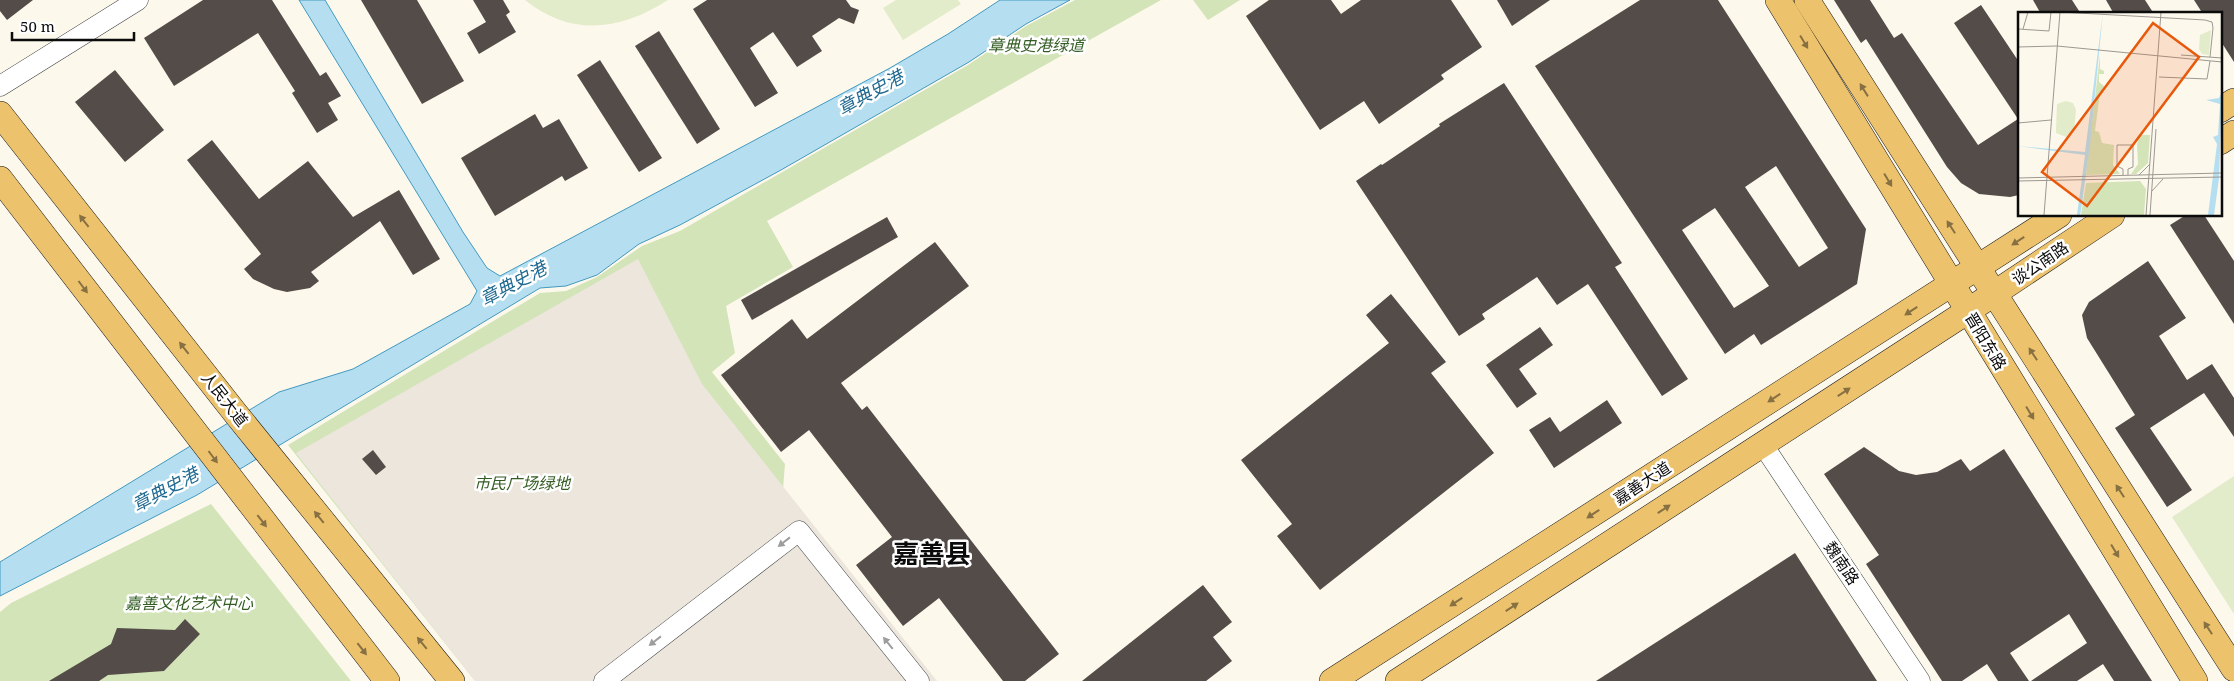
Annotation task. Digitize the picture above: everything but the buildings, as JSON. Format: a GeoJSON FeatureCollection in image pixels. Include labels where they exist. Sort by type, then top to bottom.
{"type":"FeatureCollection","features":[{"type":"Feature","properties":{"kind":"main road","name":"晋阳东路"},"geometry":{"type":"LineString","coordinates":[[1778,0],[2195,681]]}},
{"type":"Feature","properties":{"kind":"main road","name":"晋阳东路"},"geometry":{"type":"LineString","coordinates":[[1807,0],[2234,669]]}},
{"type":"Feature","properties":{"kind":"main road"},"geometry":{"type":"LineString","coordinates":[[2222,109],[2234,101]]}},
{"type":"Feature","properties":{"kind":"main road","name":"人民大道"},"geometry":{"type":"LineString","coordinates":[[0,114],[236,414],[452,681]]}},
{"type":"Feature","properties":{"kind":"main road"},"geometry":{"type":"LineString","coordinates":[[2222,141],[2234,133]]}},
{"type":"Feature","properties":{"kind":"main road"},"geometry":{"type":"LineString","coordinates":[[0,179],[232,483],[387,681]]}},
{"type":"Feature","properties":{"kind":"main road","name":"谈公南路"},"geometry":{"type":"LineString","coordinates":[[1952,284],[2057,216]]}},
{"type":"Feature","properties":{"kind":"main road","name":"谈公南路"},"geometry":{"type":"LineString","coordinates":[[1968,311],[2111,216]]}},
{"type":"Feature","properties":{"kind":"main road","name":"嘉善大道"},"geometry":{"type":"LineString","coordinates":[[1332,681],[1952,284]]}},
{"type":"Feature","properties":{"kind":"main road","name":"嘉善大道"},"geometry":{"type":"LineString","coordinates":[[1398,681],[1968,311]]}},
{"type":"Feature","properties":{"kind":"street"},"geometry":{"type":"LineString","coordinates":[[0,86],[138,0]]}},
{"type":"Feature","properties":{"kind":"street","name":"魏南路"},"geometry":{"type":"LineString","coordinates":[[1763,445],[1920,681]]}},
{"type":"Feature","properties":{"kind":"street"},"geometry":{"type":"LineString","coordinates":[[604,681],[799,531],[919,681]]}},
{"type":"Feature","properties":{"kind":"green space"},"geometry":{"type":"Polygon","coordinates":[[[525,0],[668,0],[632,18],[596,26],[560,20],[542,12],[525,0]]]}},
{"type":"Feature","properties":{"kind":"green space"},"geometry":{"type":"Polygon","coordinates":[[[896,0],[958,0],[961,4],[903,40],[883,8],[896,0]]]}},
{"type":"Feature","properties":{"kind":"green space","name":"市民广场绿地"},"geometry":{"type":"Polygon","coordinates":[[[1075,0],[1161,0],[767,221],[793,267],[726,306],[735,353],[712,372],[785,464],[782,501],[475,681],[288,445],[540,293],[566,291],[597,277],[642,246],[680,231],[968,65],[1026,26],[1075,0]]]}},
{"type":"Feature","properties":{"kind":"green space"},"geometry":{"type":"Polygon","coordinates":[[[1193,0],[1240,0],[1208,20],[1193,0]]]}},
{"type":"Feature","properties":{"kind":"green space"},"geometry":{"type":"Polygon","coordinates":[[[2234,476],[2234,614],[2172,517],[2234,476]]]}},
{"type":"Feature","properties":{"kind":"green space","name":"嘉善文化艺术中心"},"geometry":{"type":"Polygon","coordinates":[[[211,504],[351,681],[0,681],[0,612],[11,603],[211,504]]]}},
{"type":"Feature","properties":{"kind":"shaded area","name":"市民广场绿地"},"geometry":{"type":"Polygon","coordinates":[[[638,259],[702,384],[937,681],[475,681],[296,453],[638,259]]]}},
{"type":"Feature","properties":{"kind":"water","name":"章典史港"},"geometry":{"type":"Polygon","coordinates":[[[299,0],[325,0],[463,232],[487,268],[500,276],[890,68],[948,34],[1000,0],[1070,0],[1026,24],[969,62],[781,170],[680,225],[639,244],[597,275],[566,286],[540,288],[197,495],[0,596],[0,562],[279,392],[353,369],[470,304],[477,291],[299,0]]]}},
{"type":"Feature","properties":{"kind":"district","name":"嘉善县"},"geometry":{"type":"Point","coordinates":[932,553]}},
{"type":"Feature","properties":{"kind":"park label","name":"章典史港绿道"},"geometry":{"type":"Point","coordinates":[1036,45]}}]}
